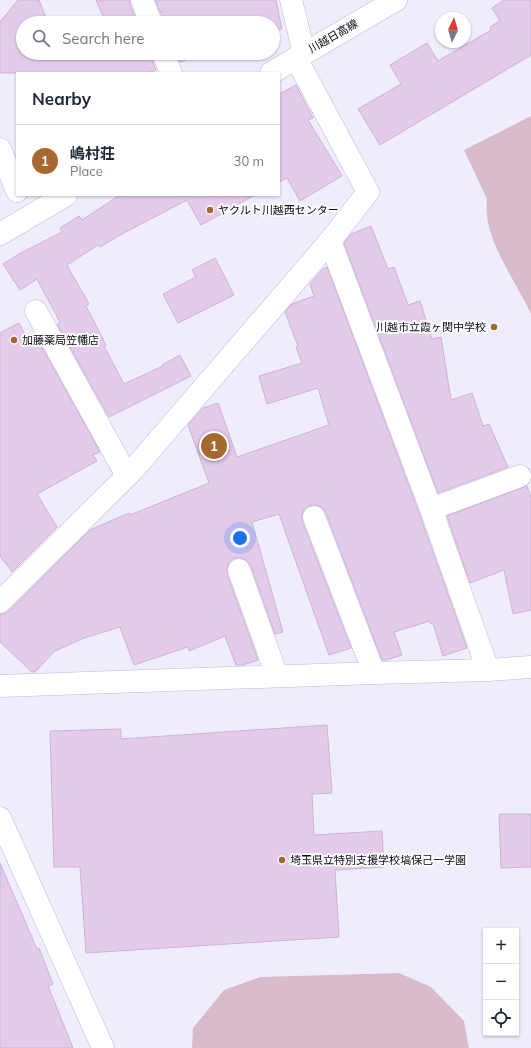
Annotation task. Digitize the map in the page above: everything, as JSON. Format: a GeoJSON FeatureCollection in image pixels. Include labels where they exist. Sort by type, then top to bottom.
{"type":"FeatureCollection","features":[{"type":"Feature","properties":{"kind":"street"},"geometry":{"type":"LineString","coordinates":[[142,0],[148,16]]}},
{"type":"Feature","properties":{"kind":"street"},"geometry":{"type":"LineString","coordinates":[[0,602],[132,471],[330,241],[368,192],[300,55],[291,0]]}},
{"type":"Feature","properties":{"kind":"street","name":"川越日高線"},"geometry":{"type":"LineString","coordinates":[[273,72],[371,7],[396,0]]}},
{"type":"Feature","properties":{"kind":"street"},"geometry":{"type":"LineString","coordinates":[[166,60],[171,72]]}},
{"type":"Feature","properties":{"kind":"street"},"geometry":{"type":"LineString","coordinates":[[0,149],[16,189]]}},
{"type":"Feature","properties":{"kind":"street"},"geometry":{"type":"LineString","coordinates":[[18,196],[29,217]]}},
{"type":"Feature","properties":{"kind":"street"},"geometry":{"type":"LineString","coordinates":[[0,234],[64,196]]}},
{"type":"Feature","properties":{"kind":"street"},"geometry":{"type":"LineString","coordinates":[[330,241],[431,509],[488,670]]}},
{"type":"Feature","properties":{"kind":"street"},"geometry":{"type":"LineString","coordinates":[[36,311],[127,476]]}},
{"type":"Feature","properties":{"kind":"street"},"geometry":{"type":"LineString","coordinates":[[431,509],[520,476]]}},
{"type":"Feature","properties":{"kind":"street"},"geometry":{"type":"LineString","coordinates":[[314,517],[374,673]]}},
{"type":"Feature","properties":{"kind":"street"},"geometry":{"type":"LineString","coordinates":[[239,570],[277,676]]}},
{"type":"Feature","properties":{"kind":"street"},"geometry":{"type":"LineString","coordinates":[[0,686],[488,670],[531,667]]}},
{"type":"Feature","properties":{"kind":"street"},"geometry":{"type":"LineString","coordinates":[[0,818],[103,1048]]}},
{"type":"Feature","properties":{"kind":"shaded area"},"geometry":{"type":"Polygon","coordinates":[[[531,116],[531,314],[501,258],[490,228],[487,214],[487,199],[464,150],[531,116]]]}},
{"type":"Feature","properties":{"kind":"shaded area"},"geometry":{"type":"Polygon","coordinates":[[[399,973],[431,987],[464,1021],[469,1048],[192,1048],[193,1028],[224,990],[260,977],[399,973]]]}},
{"type":"Feature","properties":{"kind":"building"},"geometry":{"type":"Polygon","coordinates":[[[18,0],[39,0],[45,16],[16,16],[16,60],[152,60],[156,70],[151,72],[0,73],[0,22],[18,0]]]}},
{"type":"Feature","properties":{"kind":"building"},"geometry":{"type":"Polygon","coordinates":[[[96,0],[130,0],[130,5],[135,16],[103,16],[96,0]]]}},
{"type":"Feature","properties":{"kind":"building"},"geometry":{"type":"Polygon","coordinates":[[[155,0],[276,0],[279,16],[162,16],[155,0]]]}},
{"type":"Feature","properties":{"kind":"building"},"geometry":{"type":"Polygon","coordinates":[[[504,0],[531,0],[531,55],[380,145],[358,109],[401,84],[390,65],[427,43],[438,61],[460,48],[471,48],[471,42],[491,30],[490,27],[500,21],[492,8],[504,0]]]}},
{"type":"Feature","properties":{"kind":"building"},"geometry":{"type":"Polygon","coordinates":[[[296,85],[313,118],[308,120],[342,176],[300,201],[287,178],[280,182],[280,93],[296,85]]]}},
{"type":"Feature","properties":{"kind":"building"},"geometry":{"type":"Polygon","coordinates":[[[118,196],[253,196],[201,225],[187,200],[100,247],[98,245],[67,265],[89,304],[86,306],[106,345],[104,346],[124,384],[163,366],[162,365],[180,355],[191,376],[109,417],[57,324],[60,322],[37,279],[20,290],[3,264],[62,232],[60,228],[79,216],[82,220],[118,196]]]}},
{"type":"Feature","properties":{"kind":"building"},"geometry":{"type":"Polygon","coordinates":[[[371,226],[388,269],[394,267],[408,305],[420,301],[432,339],[441,337],[451,400],[472,393],[483,426],[489,424],[508,467],[438,493],[344,243],[351,234],[371,226]]]}},
{"type":"Feature","properties":{"kind":"building"},"geometry":{"type":"Polygon","coordinates":[[[215,258],[234,295],[178,323],[163,294],[196,277],[192,270],[215,258]]]}},
{"type":"Feature","properties":{"kind":"building"},"geometry":{"type":"Polygon","coordinates":[[[327,267],[419,513],[467,648],[443,656],[433,624],[431,624],[430,621],[394,632],[402,655],[382,660],[326,513],[322,507],[316,505],[309,506],[304,509],[302,521],[351,648],[329,655],[279,514],[252,522],[283,632],[275,634],[251,566],[247,561],[241,558],[234,558],[229,562],[227,568],[227,574],[258,660],[243,665],[236,665],[225,636],[189,651],[188,647],[134,665],[120,627],[84,638],[55,651],[35,672],[32,672],[0,642],[0,614],[4,614],[9,611],[90,530],[129,513],[130,515],[209,483],[188,425],[203,408],[218,403],[237,457],[329,425],[318,388],[267,404],[259,376],[302,363],[296,347],[298,346],[285,312],[292,304],[314,296],[310,284],[323,269],[327,267]]]}},
{"type":"Feature","properties":{"kind":"building"},"geometry":{"type":"Polygon","coordinates":[[[19,323],[27,339],[35,335],[100,452],[93,455],[97,461],[37,494],[57,527],[12,572],[0,556],[0,333],[19,323]]]}},
{"type":"Feature","properties":{"kind":"building"},"geometry":{"type":"Polygon","coordinates":[[[527,486],[531,498],[531,610],[513,614],[504,570],[470,583],[447,516],[527,486]]]}},
{"type":"Feature","properties":{"kind":"building"},"geometry":{"type":"Polygon","coordinates":[[[327,725],[332,793],[312,794],[314,835],[382,831],[384,867],[335,870],[339,937],[86,953],[80,867],[54,867],[50,731],[121,729],[121,739],[327,725]]]}},
{"type":"Feature","properties":{"kind":"building"},"geometry":{"type":"Polygon","coordinates":[[[499,814],[531,814],[531,867],[501,868],[499,814]]]}},
{"type":"Feature","properties":{"kind":"building"},"geometry":{"type":"Polygon","coordinates":[[[0,863],[37,949],[39,948],[53,984],[48,986],[73,1048],[0,1048],[0,863]]]}},
{"type":"Feature","properties":{"kind":"place","name":"ヤクルト川越西センター"},"geometry":{"type":"Point","coordinates":[210,210]}},
{"type":"Feature","properties":{"kind":"place","name":"川越市立霞ヶ関中学校"},"geometry":{"type":"Point","coordinates":[494,327]}},
{"type":"Feature","properties":{"kind":"place","name":"加藤薬局笠幡店"},"geometry":{"type":"Point","coordinates":[14,340]}},
{"type":"Feature","properties":{"kind":"place","name":"嶋村荘"},"geometry":{"type":"Point","coordinates":[214,446]}},
{"type":"Feature","properties":{"kind":"place","name":"埼玉県立特別支援学校塙保己一学園"},"geometry":{"type":"Point","coordinates":[282,860]}}]}
